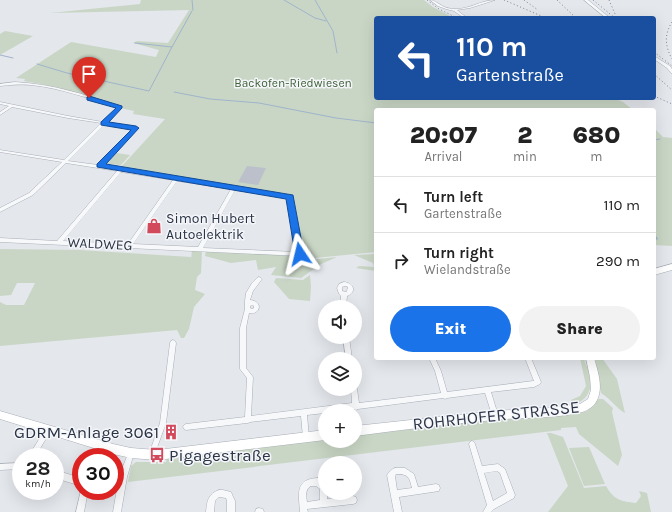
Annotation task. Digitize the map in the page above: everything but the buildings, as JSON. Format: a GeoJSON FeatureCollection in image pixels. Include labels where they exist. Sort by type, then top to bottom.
{"type":"FeatureCollection","features":[{"type":"Feature","properties":{"kind":"main road"},"geometry":{"type":"LineString","coordinates":[[656,271],[672,267]]}},
{"type":"Feature","properties":{"kind":"main road","name":"ROHRHOFER STRASSE"},"geometry":{"type":"LineString","coordinates":[[362,430],[495,415],[572,410],[586,407],[592,400],[596,381],[591,360]]}},
{"type":"Feature","properties":{"kind":"main road"},"geometry":{"type":"LineString","coordinates":[[0,415],[132,453],[170,454],[318,436]]}},
{"type":"Feature","properties":{"kind":"street"},"geometry":{"type":"LineString","coordinates":[[431,0],[442,8],[455,10],[494,0]]}},
{"type":"Feature","properties":{"kind":"street"},"geometry":{"type":"LineString","coordinates":[[587,0],[606,16]]}},
{"type":"Feature","properties":{"kind":"street"},"geometry":{"type":"LineString","coordinates":[[455,10],[463,16]]}},
{"type":"Feature","properties":{"kind":"street"},"geometry":{"type":"LineString","coordinates":[[656,58],[671,66],[672,72]]}},
{"type":"Feature","properties":{"kind":"street"},"geometry":{"type":"LineString","coordinates":[[0,85],[23,83],[41,84],[120,107],[31,194],[0,210]]}},
{"type":"Feature","properties":{"kind":"street"},"geometry":{"type":"LineString","coordinates":[[0,103],[104,124],[136,128],[100,166]]}},
{"type":"Feature","properties":{"kind":"street"},"geometry":{"type":"LineString","coordinates":[[0,114],[12,105]]}},
{"type":"Feature","properties":{"kind":"street"},"geometry":{"type":"LineString","coordinates":[[0,151],[234,187],[200,249]]}},
{"type":"Feature","properties":{"kind":"street"},"geometry":{"type":"LineString","coordinates":[[59,242],[121,169]]}},
{"type":"Feature","properties":{"kind":"street"},"geometry":{"type":"LineString","coordinates":[[129,246],[177,178]]}},
{"type":"Feature","properties":{"kind":"street","name":"WALDWEG"},"geometry":{"type":"LineString","coordinates":[[0,240],[300,254],[290,197],[234,187]]}},
{"type":"Feature","properties":{"kind":"street"},"geometry":{"type":"LineString","coordinates":[[248,420],[250,377],[243,369],[243,328],[248,307],[247,300],[250,287],[260,279]]}},
{"type":"Feature","properties":{"kind":"street"},"geometry":{"type":"LineString","coordinates":[[344,294],[344,300]]}},
{"type":"Feature","properties":{"kind":"street"},"geometry":{"type":"LineString","coordinates":[[152,454],[163,423],[173,343]]}},
{"type":"Feature","properties":{"kind":"street"},"geometry":{"type":"LineString","coordinates":[[433,360],[438,371],[444,396]]}},
{"type":"Feature","properties":{"kind":"street"},"geometry":{"type":"LineString","coordinates":[[362,406],[534,384],[538,382],[529,360]]}},
{"type":"Feature","properties":{"kind":"street"},"geometry":{"type":"LineString","coordinates":[[487,391],[495,415]]}},
{"type":"Feature","properties":{"kind":"street"},"geometry":{"type":"LineString","coordinates":[[186,426],[318,411]]}},
{"type":"Feature","properties":{"kind":"street"},"geometry":{"type":"LineString","coordinates":[[304,413],[306,438]]}},
{"type":"Feature","properties":{"kind":"street"},"geometry":{"type":"LineString","coordinates":[[37,448],[48,430]]}},
{"type":"Feature","properties":{"kind":"street"},"geometry":{"type":"LineString","coordinates":[[472,444],[489,509],[511,495],[503,471],[498,467],[480,470]]}},
{"type":"Feature","properties":{"kind":"street"},"geometry":{"type":"LineString","coordinates":[[117,512],[123,477],[132,453]]}},
{"type":"Feature","properties":{"kind":"street"},"geometry":{"type":"LineString","coordinates":[[0,467],[12,466]]}},
{"type":"Feature","properties":{"kind":"street"},"geometry":{"type":"LineString","coordinates":[[398,512],[392,476],[395,472],[400,470],[405,471],[412,476],[416,491]]}},
{"type":"Feature","properties":{"kind":"street"},"geometry":{"type":"LineString","coordinates":[[324,503],[323,488],[318,482],[306,484],[302,489],[303,509],[324,503],[353,500]]}},
{"type":"Feature","properties":{"kind":"street"},"geometry":{"type":"LineString","coordinates":[[395,494],[436,488]]}},
{"type":"Feature","properties":{"kind":"street"},"geometry":{"type":"LineString","coordinates":[[210,512],[210,500],[223,493],[228,495],[231,501],[231,512]]}},
{"type":"Feature","properties":{"kind":"street"},"geometry":{"type":"LineString","coordinates":[[80,512],[82,500]]}},
{"type":"Feature","properties":{"kind":"green space","name":"Backofen-Riedwiesen"},"geometry":{"type":"Polygon","coordinates":[[[141,0],[424,0],[433,7],[450,16],[374,16],[374,100],[618,100],[630,108],[374,108],[374,252],[304,259],[290,195],[121,167],[165,119],[133,114],[134,111],[120,108],[122,107],[120,106],[41,84],[24,81],[25,79],[16,78],[71,42],[156,57],[159,50],[133,43],[137,41],[168,43],[189,10],[50,13],[140,4],[141,0]]]}},
{"type":"Feature","properties":{"kind":"green space"},"geometry":{"type":"Polygon","coordinates":[[[5,31],[33,36],[0,55],[0,34],[5,31]]]}},
{"type":"Feature","properties":{"kind":"green space"},"geometry":{"type":"Polygon","coordinates":[[[656,130],[663,137],[672,138],[672,246],[656,245],[656,130]]]}},
{"type":"Feature","properties":{"kind":"green space"},"geometry":{"type":"Polygon","coordinates":[[[116,153],[130,155],[121,165],[107,164],[116,153]]]}},
{"type":"Feature","properties":{"kind":"green space"},"geometry":{"type":"Polygon","coordinates":[[[0,249],[80,250],[191,257],[191,259],[192,250],[202,251],[201,273],[197,277],[195,290],[205,294],[194,307],[189,329],[184,338],[181,338],[177,330],[0,346],[0,302],[6,305],[24,305],[35,283],[17,283],[11,295],[0,296],[0,249]]]}},
{"type":"Feature","properties":{"kind":"green space"},"geometry":{"type":"Polygon","coordinates":[[[206,251],[299,256],[299,261],[337,257],[321,264],[301,278],[271,275],[276,267],[258,270],[256,260],[231,263],[205,256],[206,251]]]}},
{"type":"Feature","properties":{"kind":"green space"},"geometry":{"type":"Polygon","coordinates":[[[374,254],[374,267],[373,263],[354,255],[374,254]]]}},
{"type":"Feature","properties":{"kind":"green space"},"geometry":{"type":"Polygon","coordinates":[[[359,266],[374,267],[374,271],[356,268],[359,266]]]}},
{"type":"Feature","properties":{"kind":"green space"},"geometry":{"type":"Polygon","coordinates":[[[310,275],[310,301],[289,299],[274,282],[276,278],[303,280],[310,275]]]}},
{"type":"Feature","properties":{"kind":"green space"},"geometry":{"type":"Polygon","coordinates":[[[580,360],[584,360],[589,371],[591,382],[589,392],[583,400],[573,405],[571,400],[580,396],[586,386],[580,360]]]}},
{"type":"Feature","properties":{"kind":"green space"},"geometry":{"type":"Polygon","coordinates":[[[595,360],[603,360],[617,379],[625,413],[601,393],[595,360]]]}},
{"type":"Feature","properties":{"kind":"green space"},"geometry":{"type":"Polygon","coordinates":[[[598,399],[603,399],[613,408],[612,412],[622,455],[618,466],[579,434],[576,427],[344,456],[318,456],[318,459],[128,482],[131,466],[136,462],[166,462],[167,458],[318,440],[318,448],[362,448],[362,435],[494,419],[578,413],[587,411],[598,399]]]}},
{"type":"Feature","properties":{"kind":"green space"},"geometry":{"type":"Polygon","coordinates":[[[547,433],[563,437],[584,488],[606,486],[618,499],[636,503],[641,496],[639,491],[647,493],[651,512],[548,512],[568,486],[547,433]]]}},
{"type":"Feature","properties":{"kind":"green space"},"geometry":{"type":"Polygon","coordinates":[[[589,447],[605,484],[584,486],[569,448],[589,447]]]}},
{"type":"Feature","properties":{"kind":"waterway"},"geometry":{"type":"LineString","coordinates":[[192,0],[193,10]]}},
{"type":"Feature","properties":{"kind":"waterway"},"geometry":{"type":"LineString","coordinates":[[284,0],[315,18],[326,21]]}},
{"type":"Feature","properties":{"kind":"waterway"},"geometry":{"type":"LineString","coordinates":[[315,0],[333,31],[337,53]]}},
{"type":"Feature","properties":{"kind":"waterway"},"geometry":{"type":"LineString","coordinates":[[172,47],[192,11]]}},
{"type":"Feature","properties":{"kind":"waterway"},"geometry":{"type":"LineString","coordinates":[[135,43],[172,47]]}},
{"type":"Feature","properties":{"kind":"waterway"},"geometry":{"type":"LineString","coordinates":[[37,64],[67,73],[149,91],[172,47]]}},
{"type":"Feature","properties":{"kind":"waterway"},"geometry":{"type":"LineString","coordinates":[[0,55],[13,58]]}},
{"type":"Feature","properties":{"kind":"waterway"},"geometry":{"type":"LineString","coordinates":[[174,92],[210,99],[259,103],[336,118],[374,123]]}},
{"type":"Feature","properties":{"kind":"waterway"},"geometry":{"type":"LineString","coordinates":[[656,140],[660,139]]}},
{"type":"Feature","properties":{"kind":"railway"},"geometry":{"type":"LineString","coordinates":[[427,0],[439,9],[453,16]]}},
{"type":"Feature","properties":{"kind":"railway"},"geometry":{"type":"LineString","coordinates":[[504,0],[541,16]]}},
{"type":"Feature","properties":{"kind":"railway"},"geometry":{"type":"LineString","coordinates":[[524,0],[538,10]]}},
{"type":"Feature","properties":{"kind":"railway"},"geometry":{"type":"LineString","coordinates":[[557,0],[574,16]]}},
{"type":"Feature","properties":{"kind":"railway"},"geometry":{"type":"LineString","coordinates":[[593,0],[613,16]]}},
{"type":"Feature","properties":{"kind":"railway"},"geometry":{"type":"LineString","coordinates":[[609,0],[616,16]]}},
{"type":"Feature","properties":{"kind":"railway"},"geometry":{"type":"LineString","coordinates":[[672,22],[669,27],[666,40],[672,59]]}},
{"type":"Feature","properties":{"kind":"railway"},"geometry":{"type":"LineString","coordinates":[[656,54],[672,66]]}},
{"type":"Feature","properties":{"kind":"railway"},"geometry":{"type":"LineString","coordinates":[[656,76],[672,90]]}},
{"type":"Feature","properties":{"kind":"railway"},"geometry":{"type":"LineString","coordinates":[[656,97],[672,104]]}},
{"type":"Feature","properties":{"kind":"place","name":"Simon Hubert Autoelektrik"},"geometry":{"type":"Point","coordinates":[154,226]}},
{"type":"Feature","properties":{"kind":"place","name":"GDRM-Anlage 3061"},"geometry":{"type":"Point","coordinates":[171,432]}},
{"type":"Feature","properties":{"kind":"place","name":"Pigagestraße"},"geometry":{"type":"Point","coordinates":[157,455]}},
{"type":"Feature","properties":{"kind":"route"},"geometry":{"type":"LineString","coordinates":[[89,98],[120,107],[104,124],[136,128],[100,166],[290,197],[300,254]]}}]}
